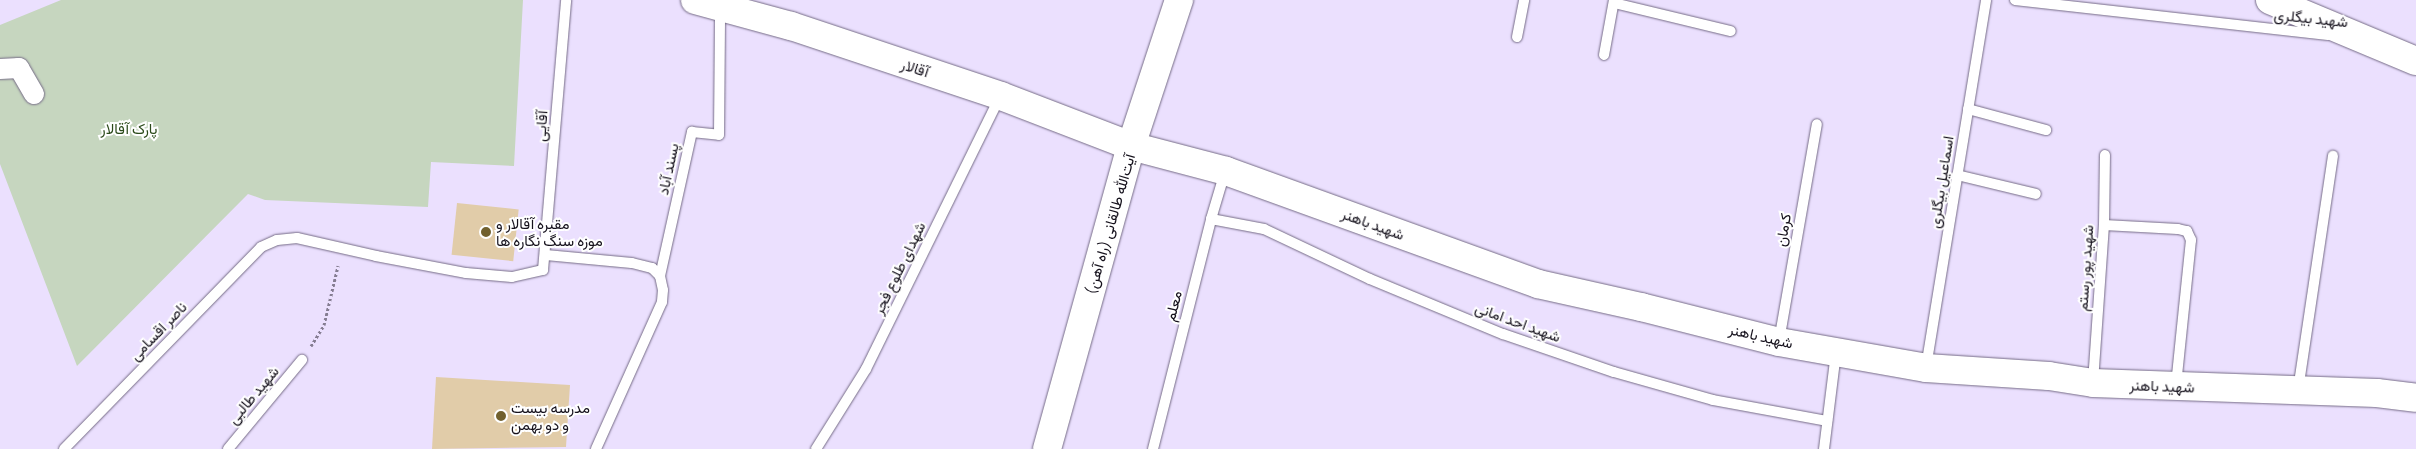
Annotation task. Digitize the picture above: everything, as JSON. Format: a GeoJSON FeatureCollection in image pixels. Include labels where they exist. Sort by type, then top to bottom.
{"type":"FeatureCollection","features":[{"type":"Feature","properties":{"kind":"street","name":"(راه آهن) آیت‌الله طالقانی"},"geometry":{"type":"LineString","coordinates":[[1047,449],[1131,146],[1179,0]]}},
{"type":"Feature","properties":{"kind":"street"},"geometry":{"type":"LineString","coordinates":[[2270,0],[2416,60]]}},
{"type":"Feature","properties":{"kind":"street","name":"آقالار"},"geometry":{"type":"LineString","coordinates":[[708,4],[791,26],[1001,96],[1131,146]]}},
{"type":"Feature","properties":{"kind":"street"},"geometry":{"type":"LineString","coordinates":[[0,69],[19,68],[34,94]]}},
{"type":"Feature","properties":{"kind":"street","name":"شهید باهنر"},"geometry":{"type":"LineString","coordinates":[[1131,146],[1226,171],[1538,284],[1641,307],[1779,342],[1926,368],[2049,376],[2093,383],[2377,393],[2416,398]]}},
{"type":"Feature","properties":{"kind":"lane","name":"آقایی"},"geometry":{"type":"LineString","coordinates":[[546,255],[566,0]]}},
{"type":"Feature","properties":{"kind":"lane"},"geometry":{"type":"LineString","coordinates":[[1517,37],[1524,0]]}},
{"type":"Feature","properties":{"kind":"lane","name":"اسماعیل بیگلری"},"geometry":{"type":"LineString","coordinates":[[1926,368],[1986,0]]}},
{"type":"Feature","properties":{"kind":"lane","name":"شهید بیگلری"},"geometry":{"type":"LineString","coordinates":[[2015,0],[2366,40]]}},
{"type":"Feature","properties":{"kind":"lane"},"geometry":{"type":"LineString","coordinates":[[1604,55],[1614,1],[1731,31]]}},
{"type":"Feature","properties":{"kind":"lane","name":"پسند آباد"},"geometry":{"type":"LineString","coordinates":[[596,449],[662,302],[663,290],[660,276],[692,132],[719,135],[708,4]]}},
{"type":"Feature","properties":{"kind":"lane","name":"شهدای طلوع فجر"},"geometry":{"type":"LineString","coordinates":[[816,449],[866,368],[1001,96]]}},
{"type":"Feature","properties":{"kind":"lane"},"geometry":{"type":"LineString","coordinates":[[1968,109],[2046,130]]}},
{"type":"Feature","properties":{"kind":"lane","name":"کرمان"},"geometry":{"type":"LineString","coordinates":[[1779,342],[1817,124]]}},
{"type":"Feature","properties":{"kind":"lane","name":"شهید پور رستم"},"geometry":{"type":"LineString","coordinates":[[2093,383],[2104,225],[2105,155]]}},
{"type":"Feature","properties":{"kind":"lane"},"geometry":{"type":"LineString","coordinates":[[2297,391],[2333,156]]}},
{"type":"Feature","properties":{"kind":"lane","name":"معلم"},"geometry":{"type":"LineString","coordinates":[[1153,449],[1211,219],[1226,171]]}},
{"type":"Feature","properties":{"kind":"lane"},"geometry":{"type":"LineString","coordinates":[[1957,175],[2036,194]]}},
{"type":"Feature","properties":{"kind":"lane","name":"شهید احد امانی"},"geometry":{"type":"LineString","coordinates":[[1211,219],[1264,229],[1370,279],[1485,326],[1614,372],[1713,400],[1827,421]]}},
{"type":"Feature","properties":{"kind":"lane"},"geometry":{"type":"LineString","coordinates":[[2104,225],[2187,231],[2191,240],[2176,386]]}},
{"type":"Feature","properties":{"kind":"lane","name":"ناصر اقسامی"},"geometry":{"type":"LineString","coordinates":[[64,449],[260,247],[276,240],[297,238],[342,249]]}},
{"type":"Feature","properties":{"kind":"lane"},"geometry":{"type":"LineString","coordinates":[[342,249],[466,273],[512,277],[543,270],[546,255],[632,263],[652,268],[660,276]]}},
{"type":"Feature","properties":{"kind":"lane"},"geometry":{"type":"LineString","coordinates":[[1824,449],[1836,352]]}},
{"type":"Feature","properties":{"kind":"lane","name":"شهید طالبی"},"geometry":{"type":"LineString","coordinates":[[228,449],[302,360]]}},
{"type":"Feature","properties":{"kind":"path"},"geometry":{"type":"LineString","coordinates":[[302,360],[324,325],[342,249]]}},
{"type":"Feature","properties":{"kind":"green space","name":"پارک آقالار"},"geometry":{"type":"Polygon","coordinates":[[[61,0],[523,0],[514,166],[431,162],[428,207],[265,200],[248,194],[77,366],[0,164],[0,25],[61,0]]]}},
{"type":"Feature","properties":{"kind":"building","name":"مقبره آقالار و موزه سنگ نگاره ها"},"geometry":{"type":"Polygon","coordinates":[[[457,203],[519,209],[513,261],[452,255],[457,203]]]}},
{"type":"Feature","properties":{"kind":"building","name":"مدرسه بیست و دو بهمن"},"geometry":{"type":"Polygon","coordinates":[[[436,377],[570,385],[566,447],[432,449],[436,377]]]}},
{"type":"Feature","properties":{"kind":"place","name":"مقبره آقالار و موزه سنگ نگاره ها"},"geometry":{"type":"Point","coordinates":[486,232]}},
{"type":"Feature","properties":{"kind":"place","name":"مدرسه بیست و دو بهمن"},"geometry":{"type":"Point","coordinates":[501,416]}}]}
